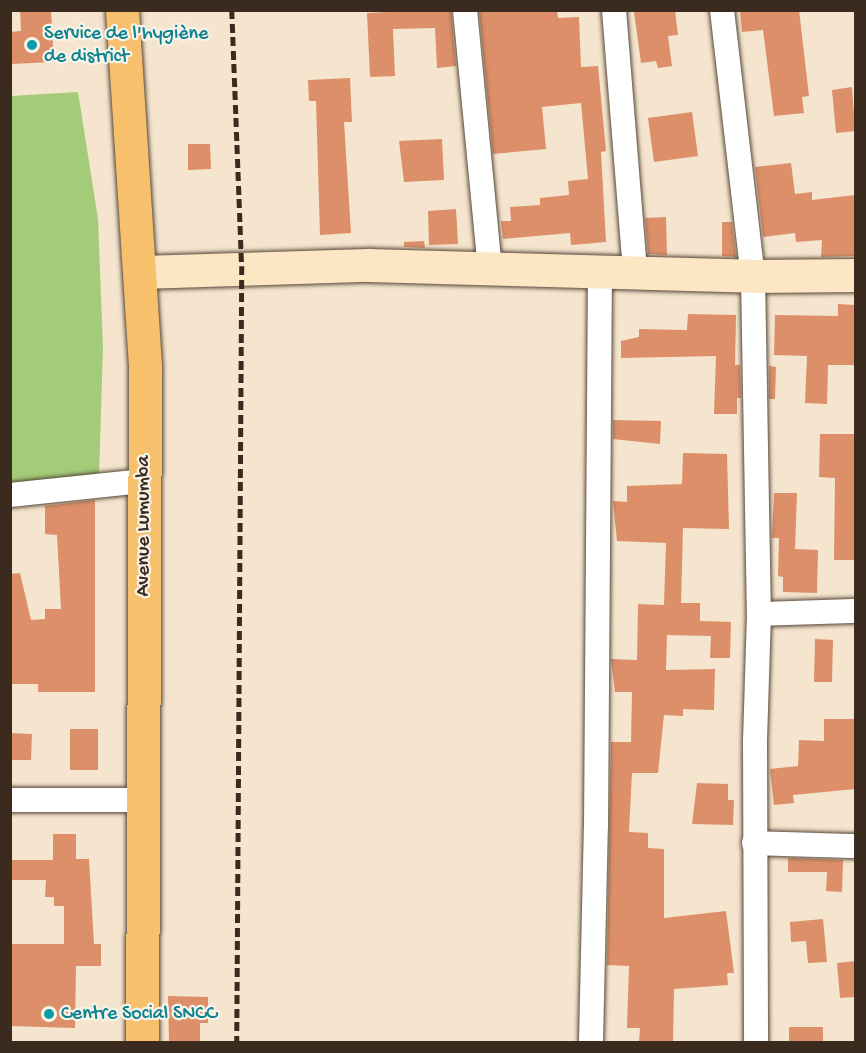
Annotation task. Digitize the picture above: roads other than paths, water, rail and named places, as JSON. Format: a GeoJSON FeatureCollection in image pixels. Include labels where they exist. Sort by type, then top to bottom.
{"type":"FeatureCollection","features":[{"type":"Feature","properties":{"kind":"highway","name":"Avenue Lumumba"},"geometry":{"type":"LineString","coordinates":[[122,10],[141,272],[144,482],[142,1042]]}},
{"type":"Feature","properties":{"kind":"street"},"geometry":{"type":"LineString","coordinates":[[465,10],[490,271]]}},
{"type":"Feature","properties":{"kind":"street"},"geometry":{"type":"LineString","coordinates":[[614,10],[635,271]]}},
{"type":"Feature","properties":{"kind":"street"},"geometry":{"type":"LineString","coordinates":[[722,10],[753,276],[759,614],[754,843],[756,1042]]}},
{"type":"Feature","properties":{"kind":"street"},"geometry":{"type":"LineString","coordinates":[[141,272],[368,265],[490,271],[600,270],[753,276],[855,275]]}},
{"type":"Feature","properties":{"kind":"street"},"geometry":{"type":"LineString","coordinates":[[591,1042],[597,792],[600,270]]}},
{"type":"Feature","properties":{"kind":"street"},"geometry":{"type":"LineString","coordinates":[[10,495],[144,482]]}},
{"type":"Feature","properties":{"kind":"street"},"geometry":{"type":"LineString","coordinates":[[759,614],[855,611]]}},
{"type":"Feature","properties":{"kind":"street"},"geometry":{"type":"LineString","coordinates":[[10,801],[144,800]]}},
{"type":"Feature","properties":{"kind":"street"},"geometry":{"type":"LineString","coordinates":[[754,843],[855,846]]}},
{"type":"Feature","properties":{"kind":"railway"},"geometry":{"type":"LineString","coordinates":[[232,10],[242,266],[237,1042]]}},
{"type":"Feature","properties":{"kind":"place","name":"Service de l'hygiène de district"},"geometry":{"type":"Point","coordinates":[32,45]}},
{"type":"Feature","properties":{"kind":"place","name":"Centre Social SNCC"},"geometry":{"type":"Point","coordinates":[49,1014]}}]}
